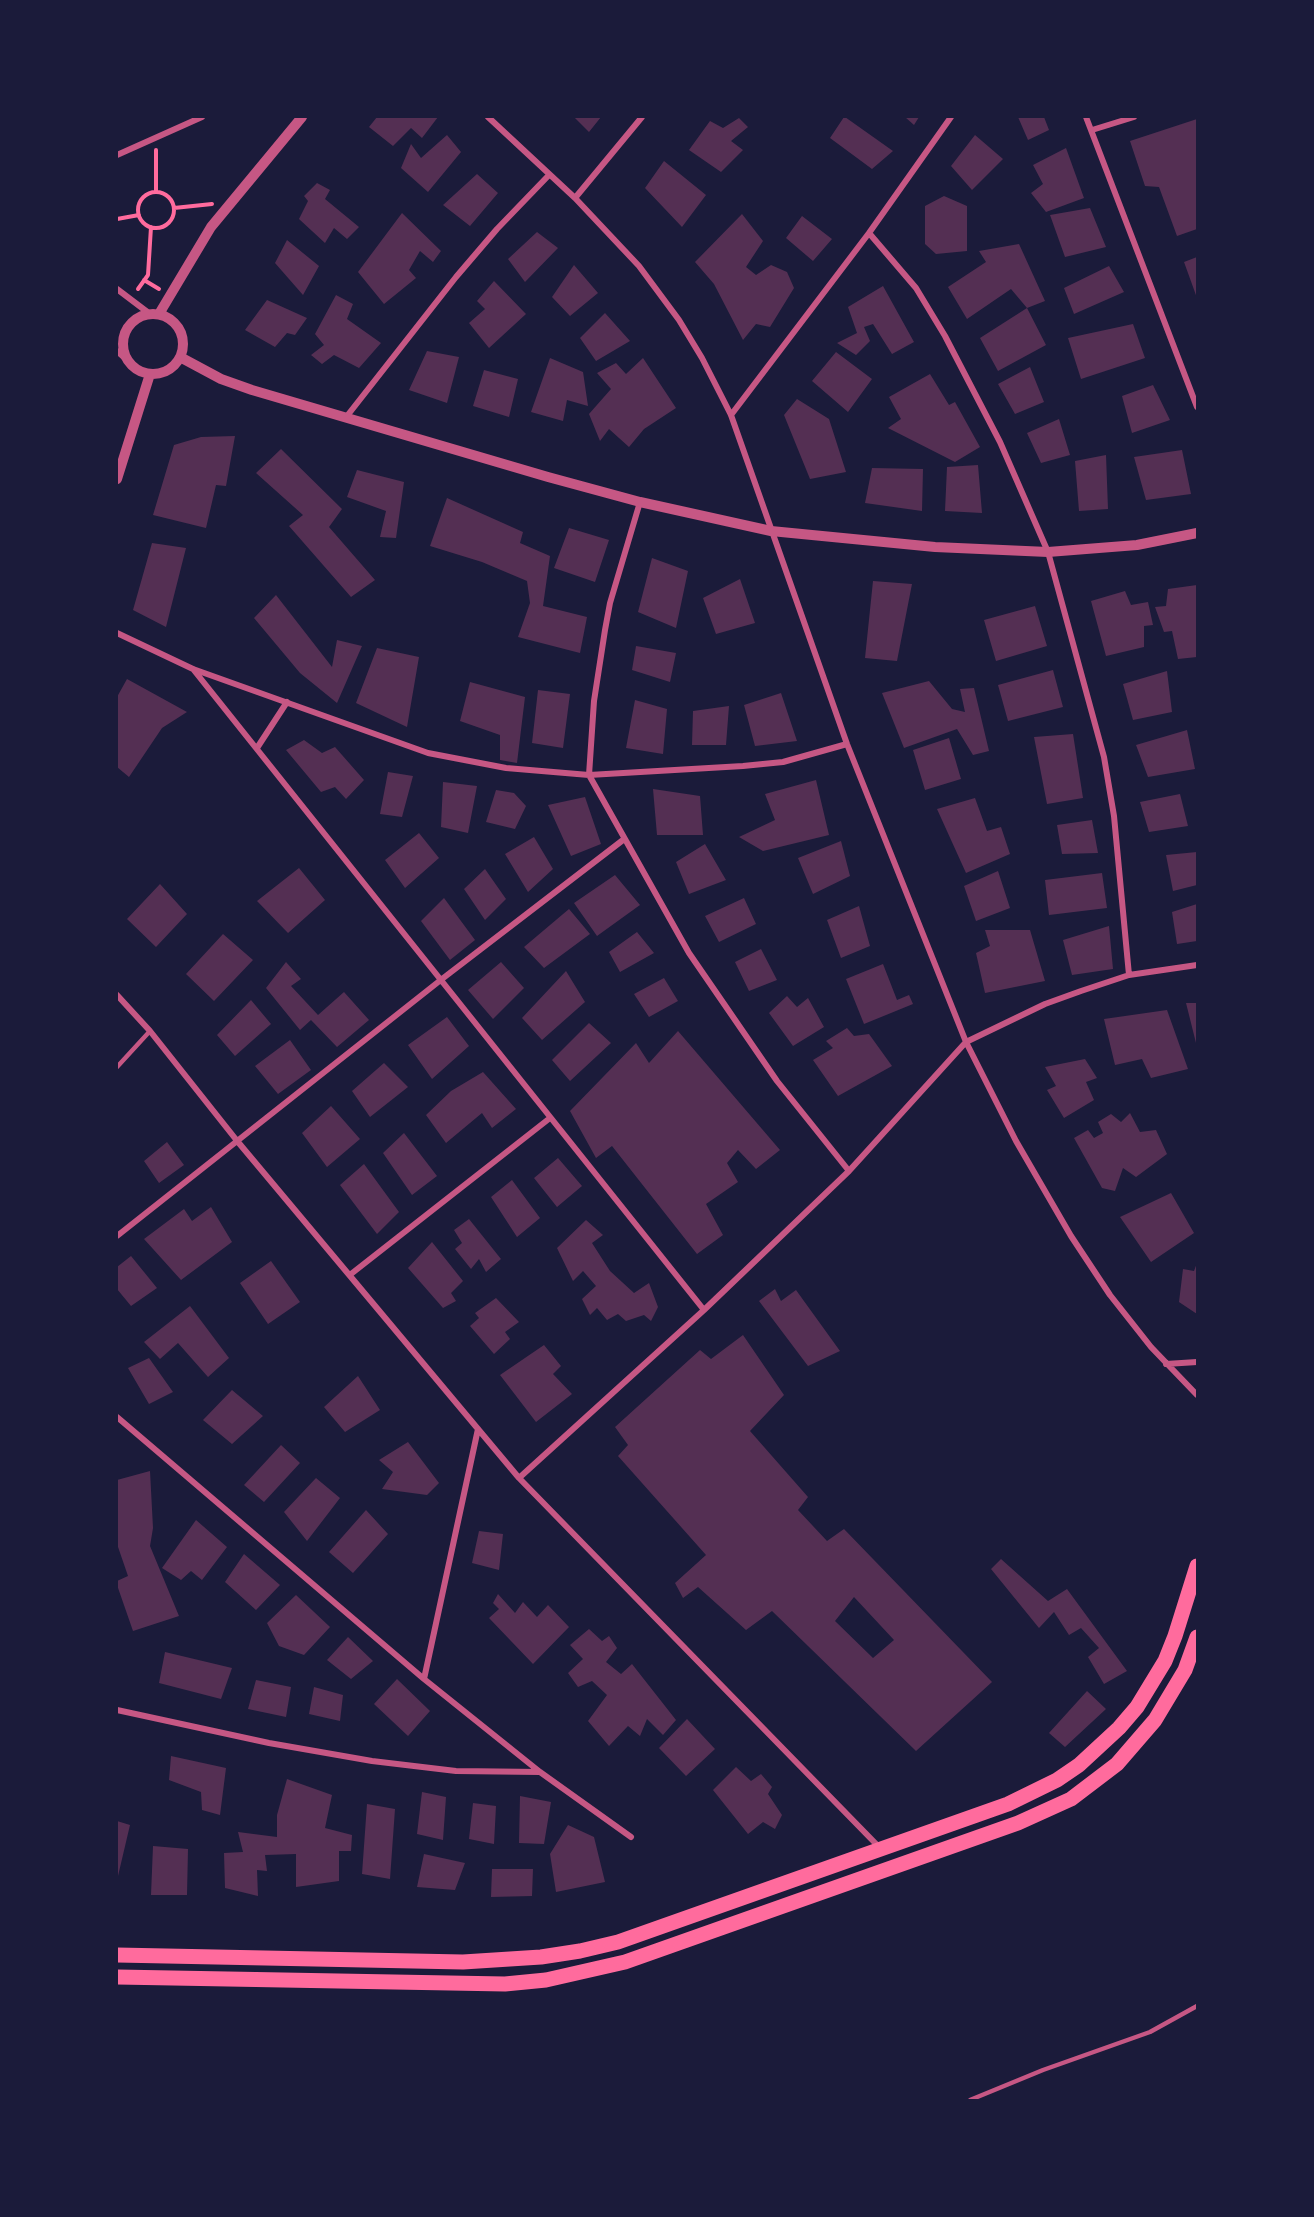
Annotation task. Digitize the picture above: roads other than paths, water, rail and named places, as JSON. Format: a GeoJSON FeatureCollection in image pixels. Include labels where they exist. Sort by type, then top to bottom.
{"type":"FeatureCollection","features":[{"type":"Feature","properties":{"kind":"main road"},"geometry":{"type":"LineString","coordinates":[[117,1955],[463,1962],[541,1957],[618,1942],[881,1849],[1033,1793],[1079,1765],[1100,1748],[1137,1707],[1165,1661],[1197,1566]]}},
{"type":"Feature","properties":{"kind":"main road"},"geometry":{"type":"LineString","coordinates":[[117,1977],[465,1985],[546,1980],[625,1962],[1018,1824],[1071,1799],[1117,1764],[1155,1720],[1185,1670],[1197,1637]]}},
{"type":"Feature","properties":{"kind":"street"},"geometry":{"type":"LineString","coordinates":[[117,155],[202,117]]}},
{"type":"Feature","properties":{"kind":"street"},"geometry":{"type":"LineString","coordinates":[[128,361],[124,349],[127,331],[138,317],[155,314],[230,201],[302,117]]}},
{"type":"Feature","properties":{"kind":"street"},"geometry":{"type":"LineString","coordinates":[[488,117],[575,198],[639,266],[662,296],[702,358],[732,415],[847,744],[966,1041],[1050,1203],[1110,1295],[1166,1364],[1197,1395]]}},
{"type":"Feature","properties":{"kind":"street"},"geometry":{"type":"LineString","coordinates":[[575,198],[642,117]]}},
{"type":"Feature","properties":{"kind":"street"},"geometry":{"type":"LineString","coordinates":[[732,415],[868,233],[951,117]]}},
{"type":"Feature","properties":{"kind":"street"},"geometry":{"type":"LineString","coordinates":[[1086,117],[1197,407]]}},
{"type":"Feature","properties":{"kind":"street"},"geometry":{"type":"LineString","coordinates":[[1092,130],[1134,117]]}},
{"type":"Feature","properties":{"kind":"street"},"geometry":{"type":"LineString","coordinates":[[347,416],[456,277],[497,229],[549,175]]}},
{"type":"Feature","properties":{"kind":"street"},"geometry":{"type":"LineString","coordinates":[[868,233],[916,288],[945,336],[1000,442],[1048,552],[1104,757],[1114,816],[1129,975]]}},
{"type":"Feature","properties":{"kind":"street"},"geometry":{"type":"LineString","coordinates":[[117,289],[155,314],[170,318],[182,336],[184,346],[180,357],[168,371],[150,374],[138,370],[117,351]]}},
{"type":"Feature","properties":{"kind":"street"},"geometry":{"type":"LineString","coordinates":[[180,357],[236,385],[640,502],[771,531],[935,547],[1048,552],[1137,545],[1197,533]]}},
{"type":"Feature","properties":{"kind":"street"},"geometry":{"type":"LineString","coordinates":[[117,480],[150,374]]}},
{"type":"Feature","properties":{"kind":"street"},"geometry":{"type":"LineString","coordinates":[[640,502],[604,630],[594,701],[589,775],[623,840],[689,953],[777,1082],[849,1171]]}},
{"type":"Feature","properties":{"kind":"street"},"geometry":{"type":"LineString","coordinates":[[117,633],[193,669],[428,753],[507,768],[589,775],[773,763],[847,744]]}},
{"type":"Feature","properties":{"kind":"street"},"geometry":{"type":"LineString","coordinates":[[193,669],[704,1310]]}},
{"type":"Feature","properties":{"kind":"street"},"geometry":{"type":"LineString","coordinates":[[257,748],[287,702]]}},
{"type":"Feature","properties":{"kind":"street"},"geometry":{"type":"LineString","coordinates":[[117,1236],[442,979],[623,840]]}},
{"type":"Feature","properties":{"kind":"street"},"geometry":{"type":"LineString","coordinates":[[519,1478],[704,1310],[849,1171],[966,1041],[1045,1004],[1129,975],[1197,965]]}},
{"type":"Feature","properties":{"kind":"street"},"geometry":{"type":"LineString","coordinates":[[117,995],[150,1031],[238,1142],[351,1274],[519,1478],[881,1849]]}},
{"type":"Feature","properties":{"kind":"street"},"geometry":{"type":"LineString","coordinates":[[351,1274],[550,1118]]}},
{"type":"Feature","properties":{"kind":"street"},"geometry":{"type":"LineString","coordinates":[[1166,1364],[1183,1365],[1197,1362]]}},
{"type":"Feature","properties":{"kind":"street"},"geometry":{"type":"LineString","coordinates":[[117,1417],[424,1679],[540,1772],[631,1837]]}},
{"type":"Feature","properties":{"kind":"street"},"geometry":{"type":"LineString","coordinates":[[424,1679],[478,1429]]}},
{"type":"Feature","properties":{"kind":"street"},"geometry":{"type":"LineString","coordinates":[[117,1710],[270,1743],[372,1761],[456,1771],[540,1772]]}},
{"type":"Feature","properties":{"kind":"lane"},"geometry":{"type":"LineString","coordinates":[[117,1067],[150,1031]]}},
{"type":"Feature","properties":{"kind":"lane"},"geometry":{"type":"LineString","coordinates":[[970,2100],[1043,2070],[1150,2032],[1197,2006]]}}]}
